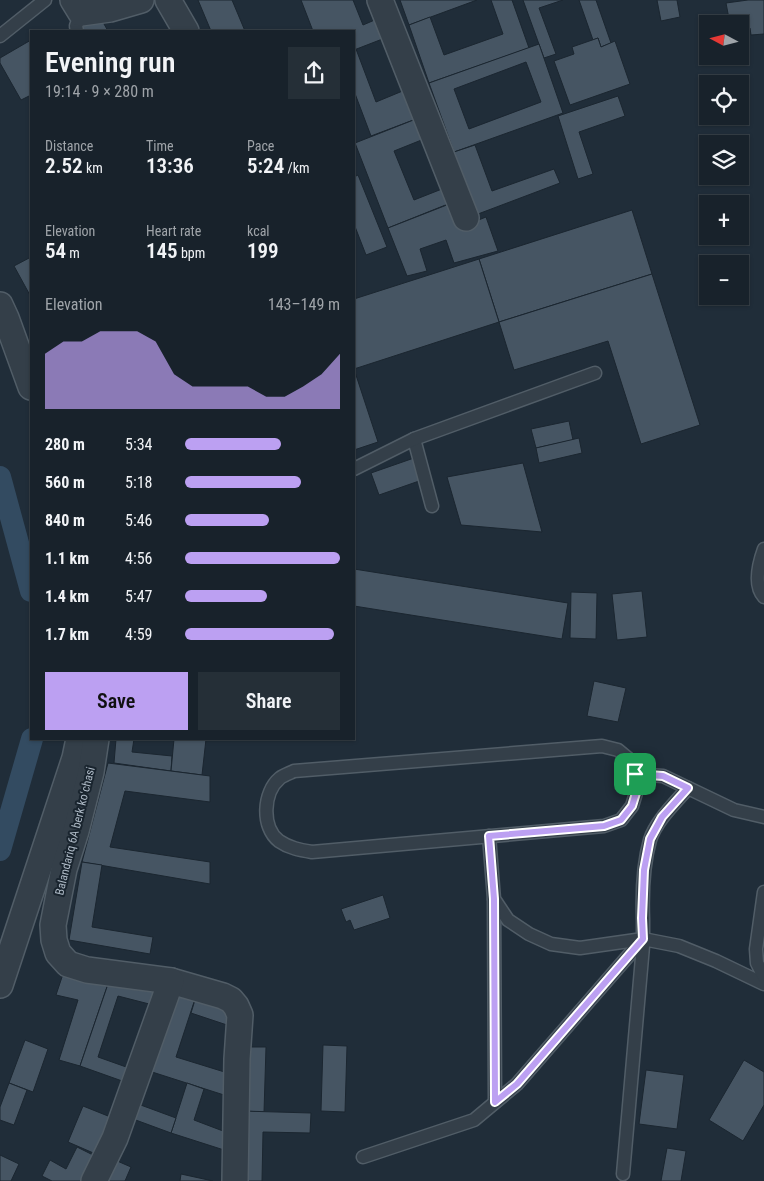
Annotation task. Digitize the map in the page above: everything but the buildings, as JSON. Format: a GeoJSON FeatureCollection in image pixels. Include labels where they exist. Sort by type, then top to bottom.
{"type":"FeatureCollection","features":[{"type":"Feature","properties":{"kind":"street"},"geometry":{"type":"LineString","coordinates":[[77,15],[110,9],[141,0]]}},
{"type":"Feature","properties":{"kind":"street"},"geometry":{"type":"LineString","coordinates":[[168,0],[185,30]]}},
{"type":"Feature","properties":{"kind":"street"},"geometry":{"type":"LineString","coordinates":[[380,0],[466,218]]}},
{"type":"Feature","properties":{"kind":"street"},"geometry":{"type":"LineString","coordinates":[[0,305],[30,384]]}},
{"type":"Feature","properties":{"kind":"street"},"geometry":{"type":"LineString","coordinates":[[0,985],[75,758],[79,740]]}},
{"type":"Feature","properties":{"kind":"street","name":"Balandariq 6A berk koʻchasi"},"geometry":{"type":"LineString","coordinates":[[96,740],[91,772],[64,869],[53,925],[54,940],[58,953],[68,964],[87,970],[171,981],[223,996],[231,1000],[236,1006],[240,1015],[234,1181]]}},
{"type":"Feature","properties":{"kind":"street"},"geometry":{"type":"LineString","coordinates":[[94,1181],[114,1138],[171,981]]}},
{"type":"Feature","properties":{"kind":"lane"},"geometry":{"type":"LineString","coordinates":[[0,36],[45,0]]}},
{"type":"Feature","properties":{"kind":"lane"},"geometry":{"type":"LineString","coordinates":[[355,468],[414,439],[595,373]]}},
{"type":"Feature","properties":{"kind":"lane"},"geometry":{"type":"LineString","coordinates":[[414,439],[432,506]]}},
{"type":"Feature","properties":{"kind":"lane"},"geometry":{"type":"LineString","coordinates":[[764,549],[758,565],[758,579],[761,594],[764,597]]}},
{"type":"Feature","properties":{"kind":"lane"},"geometry":{"type":"LineString","coordinates":[[602,746],[618,750],[630,760],[635,774],[636,793],[632,806],[621,820],[604,826],[489,836],[312,852],[294,849],[278,840],[269,828],[267,811],[270,792],[279,779],[294,771],[602,746]]}},
{"type":"Feature","properties":{"kind":"lane"},"geometry":{"type":"LineString","coordinates":[[635,774],[663,776],[734,810],[764,816]]}},
{"type":"Feature","properties":{"kind":"lane"},"geometry":{"type":"LineString","coordinates":[[622,1174],[638,1011],[643,939],[644,870],[650,839],[662,817],[688,788]]}},
{"type":"Feature","properties":{"kind":"lane"},"geometry":{"type":"LineString","coordinates":[[489,836],[494,899],[495,1102]]}},
{"type":"Feature","properties":{"kind":"lane"},"geometry":{"type":"LineString","coordinates":[[764,892],[756,949],[758,963],[764,977]]}},
{"type":"Feature","properties":{"kind":"lane"},"geometry":{"type":"LineString","coordinates":[[494,899],[508,920],[529,934],[551,944],[580,948],[643,939],[679,946],[764,984]]}},
{"type":"Feature","properties":{"kind":"lane"},"geometry":{"type":"LineString","coordinates":[[363,1156],[474,1120],[517,1084],[643,939]]}},
{"type":"Feature","properties":{"kind":"waterway"},"geometry":{"type":"LineString","coordinates":[[0,477],[30,587]]}},
{"type":"Feature","properties":{"kind":"waterway"},"geometry":{"type":"LineString","coordinates":[[0,850],[32,740]]}},
{"type":"Feature","properties":{"kind":"route"},"geometry":{"type":"LineString","coordinates":[[635,774],[663,776],[688,788],[662,817],[650,839],[644,870],[643,939],[517,1084],[495,1102],[494,899],[489,836],[604,826],[621,820],[632,806],[636,793],[635,774]]}}]}
